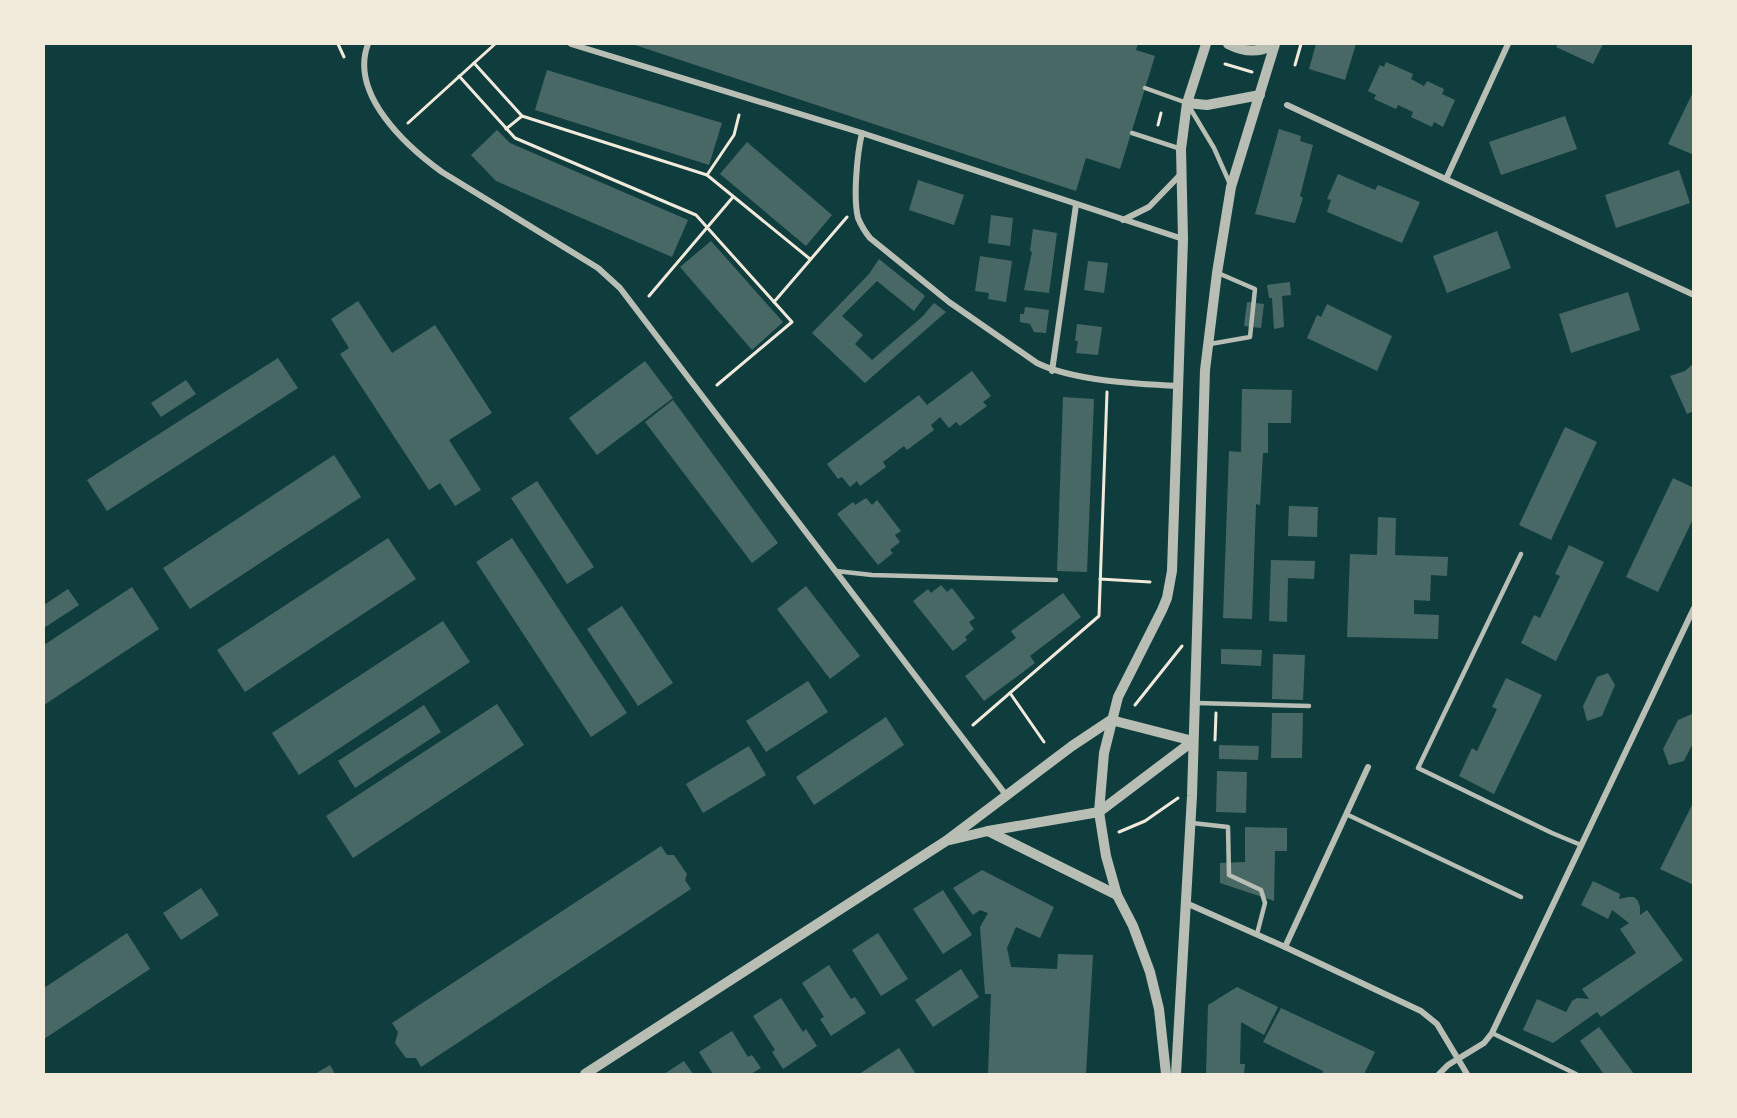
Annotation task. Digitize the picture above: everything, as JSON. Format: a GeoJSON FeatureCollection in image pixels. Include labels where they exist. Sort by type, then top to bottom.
{"type":"FeatureCollection","features":[{"type":"Feature","properties":{"kind":"street"},"geometry":{"type":"LineString","coordinates":[[368,44],[363,61],[369,91],[397,133],[442,172],[610,277],[1006,795]]}},
{"type":"Feature","properties":{"kind":"street"},"geometry":{"type":"LineString","coordinates":[[571,44],[862,133],[1184,239]]}},
{"type":"Feature","properties":{"kind":"street"},"geometry":{"type":"LineString","coordinates":[[1166,1074],[1162,1027],[1150,972],[1133,926],[1117,895],[1106,856],[1099,812],[1100,780],[1111,720],[1118,697],[1162,610],[1170,585],[1174,557],[1184,239],[1181,149],[1187,103],[1206,44]]}},
{"type":"Feature","properties":{"kind":"street"},"geometry":{"type":"LineString","coordinates":[[1228,44],[1241,50],[1259,51],[1274,44]]}},
{"type":"Feature","properties":{"kind":"street"},"geometry":{"type":"LineString","coordinates":[[1176,1074],[1190,822],[1203,401],[1207,345],[1216,273],[1231,187],[1274,44]]}},
{"type":"Feature","properties":{"kind":"street"},"geometry":{"type":"LineString","coordinates":[[1446,179],[1508,44]]}},
{"type":"Feature","properties":{"kind":"street"},"geometry":{"type":"LineString","coordinates":[[1187,103],[1207,105],[1260,95]]}},
{"type":"Feature","properties":{"kind":"street"},"geometry":{"type":"LineString","coordinates":[[1287,105],[1694,295]]}},
{"type":"Feature","properties":{"kind":"street"},"geometry":{"type":"LineString","coordinates":[[862,133],[858,151],[856,204],[859,219],[870,238],[948,302],[1052,371],[1179,386]]}},
{"type":"Feature","properties":{"kind":"street"},"geometry":{"type":"LineString","coordinates":[[1123,220],[1149,207],[1181,174]]}},
{"type":"Feature","properties":{"kind":"street"},"geometry":{"type":"LineString","coordinates":[[1052,371],[1076,205]]}},
{"type":"Feature","properties":{"kind":"street"},"geometry":{"type":"LineString","coordinates":[[1439,1074],[1457,1059],[1478,1047],[1492,1033],[1694,608]]}},
{"type":"Feature","properties":{"kind":"street"},"geometry":{"type":"LineString","coordinates":[[585,1074],[946,840],[1111,720],[1193,741]]}},
{"type":"Feature","properties":{"kind":"street"},"geometry":{"type":"LineString","coordinates":[[946,840],[1099,812],[1193,741]]}},
{"type":"Feature","properties":{"kind":"street"},"geometry":{"type":"LineString","coordinates":[[1285,947],[1368,767]]}},
{"type":"Feature","properties":{"kind":"street"},"geometry":{"type":"LineString","coordinates":[[988,831],[1117,895]]}},
{"type":"Feature","properties":{"kind":"street"},"geometry":{"type":"LineString","coordinates":[[1185,903],[1285,947],[1430,1017],[1437,1024],[1467,1074]]}},
{"type":"Feature","properties":{"kind":"lane"},"geometry":{"type":"LineString","coordinates":[[1145,88],[1187,103],[1214,148],[1231,187]]}},
{"type":"Feature","properties":{"kind":"lane"},"geometry":{"type":"LineString","coordinates":[[1132,133],[1181,149]]}},
{"type":"Feature","properties":{"kind":"lane"},"geometry":{"type":"LineString","coordinates":[[1207,345],[1250,337],[1255,289],[1216,273]]}},
{"type":"Feature","properties":{"kind":"lane"},"geometry":{"type":"LineString","coordinates":[[1521,554],[1418,768],[1581,845]]}},
{"type":"Feature","properties":{"kind":"lane"},"geometry":{"type":"LineString","coordinates":[[836,571],[872,575],[1056,580]]}},
{"type":"Feature","properties":{"kind":"lane"},"geometry":{"type":"LineString","coordinates":[[1194,703],[1309,706]]}},
{"type":"Feature","properties":{"kind":"lane"},"geometry":{"type":"LineString","coordinates":[[1346,814],[1521,897]]}},
{"type":"Feature","properties":{"kind":"lane"},"geometry":{"type":"LineString","coordinates":[[1190,822],[1228,827],[1229,875],[1261,890],[1265,903],[1257,934]]}},
{"type":"Feature","properties":{"kind":"lane"},"geometry":{"type":"LineString","coordinates":[[1492,1033],[1576,1074]]}},
{"type":"Feature","properties":{"kind":"path"},"geometry":{"type":"LineString","coordinates":[[338,44],[344,57]]}},
{"type":"Feature","properties":{"kind":"path"},"geometry":{"type":"LineString","coordinates":[[408,123],[495,44]]}},
{"type":"Feature","properties":{"kind":"path"},"geometry":{"type":"LineString","coordinates":[[1295,65],[1301,44]]}},
{"type":"Feature","properties":{"kind":"path"},"geometry":{"type":"LineString","coordinates":[[474,63],[522,116],[707,175],[810,260]]}},
{"type":"Feature","properties":{"kind":"path"},"geometry":{"type":"LineString","coordinates":[[1225,64],[1258,74]]}},
{"type":"Feature","properties":{"kind":"path"},"geometry":{"type":"LineString","coordinates":[[459,76],[515,138],[696,215],[792,322],[717,384]]}},
{"type":"Feature","properties":{"kind":"path"},"geometry":{"type":"LineString","coordinates":[[1158,125],[1161,113]]}},
{"type":"Feature","properties":{"kind":"path"},"geometry":{"type":"LineString","coordinates":[[506,129],[522,116]]}},
{"type":"Feature","properties":{"kind":"path"},"geometry":{"type":"LineString","coordinates":[[707,175],[734,135],[739,116]]}},
{"type":"Feature","properties":{"kind":"path"},"geometry":{"type":"LineString","coordinates":[[649,296],[733,197]]}},
{"type":"Feature","properties":{"kind":"path"},"geometry":{"type":"LineString","coordinates":[[774,303],[848,216]]}},
{"type":"Feature","properties":{"kind":"path"},"geometry":{"type":"LineString","coordinates":[[973,725],[1099,616],[1107,392]]}},
{"type":"Feature","properties":{"kind":"path"},"geometry":{"type":"LineString","coordinates":[[1100,579],[1150,582]]}},
{"type":"Feature","properties":{"kind":"path"},"geometry":{"type":"LineString","coordinates":[[1135,705],[1182,646]]}},
{"type":"Feature","properties":{"kind":"path"},"geometry":{"type":"LineString","coordinates":[[1010,693],[1044,742]]}},
{"type":"Feature","properties":{"kind":"path"},"geometry":{"type":"LineString","coordinates":[[1215,740],[1216,708]]}},
{"type":"Feature","properties":{"kind":"path"},"geometry":{"type":"LineString","coordinates":[[1119,832],[1145,821],[1180,796]]}},
{"type":"Feature","properties":{"kind":"building"},"geometry":{"type":"Polygon","coordinates":[[[632,44],[1138,44],[1136,50],[1155,56],[1120,169],[1086,158],[1076,191],[632,44]]]}},
{"type":"Feature","properties":{"kind":"building"},"geometry":{"type":"Polygon","coordinates":[[[1316,44],[1356,44],[1345,80],[1309,69],[1316,44]]]}},
{"type":"Feature","properties":{"kind":"building"},"geometry":{"type":"Polygon","coordinates":[[[1558,44],[1603,44],[1593,64],[1556,47],[1558,44]]]}},
{"type":"Feature","properties":{"kind":"building"},"geometry":{"type":"Polygon","coordinates":[[[1386,62],[1413,74],[1411,79],[1424,86],[1427,81],[1444,89],[1442,94],[1455,100],[1443,127],[1434,122],[1432,127],[1411,117],[1413,112],[1398,105],[1396,109],[1374,99],[1376,95],[1368,91],[1380,65],[1384,67],[1386,62]]]}},
{"type":"Feature","properties":{"kind":"building"},"geometry":{"type":"Polygon","coordinates":[[[547,70],[722,123],[709,165],[535,110],[547,70]]]}},
{"type":"Feature","properties":{"kind":"building"},"geometry":{"type":"Polygon","coordinates":[[[1694,90],[1694,155],[1668,144],[1694,90]]]}},
{"type":"Feature","properties":{"kind":"building"},"geometry":{"type":"Polygon","coordinates":[[[1565,116],[1577,149],[1501,175],[1489,142],[1565,116]]]}},
{"type":"Feature","properties":{"kind":"building"},"geometry":{"type":"Polygon","coordinates":[[[1279,129],[1301,136],[1300,141],[1313,145],[1300,196],[1303,198],[1295,223],[1255,214],[1279,129]]]}},
{"type":"Feature","properties":{"kind":"building"},"geometry":{"type":"Polygon","coordinates":[[[497,130],[510,143],[688,220],[672,257],[496,181],[471,155],[497,130]]]}},
{"type":"Feature","properties":{"kind":"building"},"geometry":{"type":"Polygon","coordinates":[[[747,142],[832,215],[806,246],[720,174],[747,142]]]}},
{"type":"Feature","properties":{"kind":"building"},"geometry":{"type":"Polygon","coordinates":[[[1679,170],[1690,203],[1616,228],[1605,195],[1679,170]]]}},
{"type":"Feature","properties":{"kind":"building"},"geometry":{"type":"Polygon","coordinates":[[[1338,174],[1375,190],[1378,185],[1420,202],[1402,243],[1327,212],[1331,200],[1327,199],[1338,174]]]}},
{"type":"Feature","properties":{"kind":"building"},"geometry":{"type":"Polygon","coordinates":[[[918,180],[964,195],[954,225],[909,210],[918,180]]]}},
{"type":"Feature","properties":{"kind":"building"},"geometry":{"type":"Polygon","coordinates":[[[991,215],[1013,218],[1010,246],[988,243],[991,215]]]}},
{"type":"Feature","properties":{"kind":"building"},"geometry":{"type":"Polygon","coordinates":[[[1033,229],[1057,233],[1049,293],[1024,290],[1032,252],[1030,251],[1033,229]]]}},
{"type":"Feature","properties":{"kind":"building"},"geometry":{"type":"Polygon","coordinates":[[[1497,231],[1511,268],[1447,293],[1433,256],[1497,231]]]}},
{"type":"Feature","properties":{"kind":"building"},"geometry":{"type":"Polygon","coordinates":[[[711,241],[783,322],[752,350],[680,267],[711,241]]]}},
{"type":"Feature","properties":{"kind":"building"},"geometry":{"type":"Polygon","coordinates":[[[980,256],[1012,261],[1006,302],[988,299],[989,293],[975,291],[980,256]]]}},
{"type":"Feature","properties":{"kind":"building"},"geometry":{"type":"Polygon","coordinates":[[[879,259],[925,296],[914,311],[877,281],[842,316],[863,335],[855,344],[872,360],[923,316],[934,303],[946,312],[865,383],[812,333],[869,274],[879,259]]]}},
{"type":"Feature","properties":{"kind":"building"},"geometry":{"type":"Polygon","coordinates":[[[1088,261],[1108,263],[1104,293],[1084,290],[1088,261]]]}},
{"type":"Feature","properties":{"kind":"building"},"geometry":{"type":"Polygon","coordinates":[[[1290,282],[1291,295],[1282,296],[1284,327],[1274,329],[1272,298],[1269,298],[1267,285],[1290,282]]]}},
{"type":"Feature","properties":{"kind":"building"},"geometry":{"type":"Polygon","coordinates":[[[1628,292],[1640,330],[1571,353],[1559,314],[1628,292]]]}},
{"type":"Feature","properties":{"kind":"building"},"geometry":{"type":"Polygon","coordinates":[[[358,301],[392,353],[435,325],[492,413],[449,440],[481,490],[455,506],[440,483],[429,490],[340,354],[349,348],[331,319],[358,301]]]}},
{"type":"Feature","properties":{"kind":"building"},"geometry":{"type":"Polygon","coordinates":[[[1247,302],[1264,304],[1261,328],[1244,326],[1247,302]]]}},
{"type":"Feature","properties":{"kind":"building"},"geometry":{"type":"Polygon","coordinates":[[[1327,304],[1392,336],[1377,371],[1307,338],[1317,315],[1321,317],[1327,304]]]}},
{"type":"Feature","properties":{"kind":"building"},"geometry":{"type":"Polygon","coordinates":[[[1025,307],[1049,310],[1046,333],[1034,332],[1030,324],[1020,322],[1020,314],[1024,314],[1025,307]]]}},
{"type":"Feature","properties":{"kind":"building"},"geometry":{"type":"Polygon","coordinates":[[[1077,324],[1102,327],[1098,355],[1076,353],[1077,324]]]}},
{"type":"Feature","properties":{"kind":"building"},"geometry":{"type":"Polygon","coordinates":[[[278,358],[298,388],[107,511],[87,480],[278,358]]]}},
{"type":"Feature","properties":{"kind":"building"},"geometry":{"type":"Polygon","coordinates":[[[645,361],[673,398],[597,455],[569,418],[645,361]]]}},
{"type":"Feature","properties":{"kind":"building"},"geometry":{"type":"Polygon","coordinates":[[[1694,363],[1694,411],[1687,414],[1670,376],[1685,371],[1694,363]]]}},
{"type":"Feature","properties":{"kind":"building"},"geometry":{"type":"Polygon","coordinates":[[[972,371],[991,396],[983,402],[987,406],[960,426],[956,422],[949,428],[940,417],[931,425],[934,430],[907,450],[904,446],[883,462],[886,467],[860,486],[857,481],[850,487],[842,477],[838,479],[827,464],[919,395],[927,405],[972,371]]]}},
{"type":"Feature","properties":{"kind":"building"},"geometry":{"type":"Polygon","coordinates":[[[186,380],[196,394],[161,417],[151,403],[186,380]]]}},
{"type":"Feature","properties":{"kind":"building"},"geometry":{"type":"Polygon","coordinates":[[[1242,389],[1292,390],[1291,423],[1268,423],[1268,453],[1263,453],[1260,505],[1256,504],[1252,619],[1223,618],[1229,451],[1241,452],[1242,389]]]}},
{"type":"Feature","properties":{"kind":"building"},"geometry":{"type":"Polygon","coordinates":[[[1063,397],[1094,399],[1087,572],[1057,571],[1063,397]]]}},
{"type":"Feature","properties":{"kind":"building"},"geometry":{"type":"Polygon","coordinates":[[[673,400],[778,543],[752,563],[645,422],[673,400]]]}},
{"type":"Feature","properties":{"kind":"building"},"geometry":{"type":"Polygon","coordinates":[[[1565,427],[1597,442],[1551,540],[1519,525],[1565,427]]]}},
{"type":"Feature","properties":{"kind":"building"},"geometry":{"type":"Polygon","coordinates":[[[334,455],[361,497],[190,609],[163,568],[334,455]]]}},
{"type":"Feature","properties":{"kind":"building"},"geometry":{"type":"Polygon","coordinates":[[[1673,478],[1694,488],[1694,517],[1658,592],[1626,577],[1673,478]]]}},
{"type":"Feature","properties":{"kind":"building"},"geometry":{"type":"Polygon","coordinates":[[[537,481],[594,567],[567,584],[511,498],[537,481]]]}},
{"type":"Feature","properties":{"kind":"building"},"geometry":{"type":"Polygon","coordinates":[[[866,498],[872,505],[877,500],[901,531],[895,535],[900,542],[890,550],[893,553],[878,565],[837,514],[853,502],[855,505],[866,498]]]}},
{"type":"Feature","properties":{"kind":"building"},"geometry":{"type":"Polygon","coordinates":[[[1289,506],[1318,507],[1317,537],[1288,536],[1289,506]]]}},
{"type":"Feature","properties":{"kind":"building"},"geometry":{"type":"Polygon","coordinates":[[[1378,517],[1396,518],[1395,555],[1448,557],[1447,576],[1431,575],[1430,601],[1414,600],[1414,614],[1439,615],[1438,639],[1347,637],[1350,554],[1377,555],[1378,517]]]}},
{"type":"Feature","properties":{"kind":"building"},"geometry":{"type":"Polygon","coordinates":[[[388,538],[416,579],[245,692],[217,650],[388,538]]]}},
{"type":"Feature","properties":{"kind":"building"},"geometry":{"type":"Polygon","coordinates":[[[512,538],[627,713],[591,737],[476,562],[512,538]]]}},
{"type":"Feature","properties":{"kind":"building"},"geometry":{"type":"Polygon","coordinates":[[[1569,545],[1604,562],[1556,661],[1521,643],[1534,615],[1540,618],[1560,576],[1555,574],[1569,545]]]}},
{"type":"Feature","properties":{"kind":"building"},"geometry":{"type":"Polygon","coordinates":[[[1271,560],[1315,561],[1314,579],[1288,578],[1287,622],[1269,621],[1271,560]]]}},
{"type":"Feature","properties":{"kind":"building"},"geometry":{"type":"Polygon","coordinates":[[[941,585],[947,592],[952,588],[975,618],[969,622],[974,629],[965,637],[967,640],[953,651],[913,601],[928,589],[931,593],[941,585]]]}},
{"type":"Feature","properties":{"kind":"building"},"geometry":{"type":"Polygon","coordinates":[[[806,586],[860,656],[830,679],[777,609],[806,586]]]}},
{"type":"Feature","properties":{"kind":"building"},"geometry":{"type":"Polygon","coordinates":[[[132,587],[159,629],[44,705],[44,645],[132,587]]]}},
{"type":"Feature","properties":{"kind":"building"},"geometry":{"type":"Polygon","coordinates":[[[68,589],[79,605],[44,628],[44,605],[68,589]]]}},
{"type":"Feature","properties":{"kind":"building"},"geometry":{"type":"Polygon","coordinates":[[[1063,593],[1081,617],[1030,656],[1035,663],[984,701],[965,676],[1016,638],[1011,631],[1063,593]]]}},
{"type":"Feature","properties":{"kind":"building"},"geometry":{"type":"Polygon","coordinates":[[[622,606],[673,683],[638,706],[587,629],[622,606]]]}},
{"type":"Feature","properties":{"kind":"building"},"geometry":{"type":"Polygon","coordinates":[[[443,621],[470,662],[299,775],[272,733],[443,621]]]}},
{"type":"Feature","properties":{"kind":"building"},"geometry":{"type":"Polygon","coordinates":[[[1221,649],[1262,650],[1261,666],[1221,664],[1221,649]]]}},
{"type":"Feature","properties":{"kind":"building"},"geometry":{"type":"Polygon","coordinates":[[[1273,654],[1305,655],[1303,700],[1272,699],[1273,654]]]}},
{"type":"Feature","properties":{"kind":"building"},"geometry":{"type":"Polygon","coordinates":[[[1608,673],[1615,685],[1602,716],[1587,721],[1583,706],[1597,677],[1608,673]]]}},
{"type":"Feature","properties":{"kind":"building"},"geometry":{"type":"Polygon","coordinates":[[[1506,678],[1542,695],[1494,794],[1459,776],[1472,748],[1477,751],[1497,709],[1492,707],[1506,678]]]}},
{"type":"Feature","properties":{"kind":"building"},"geometry":{"type":"Polygon","coordinates":[[[808,681],[828,712],[766,752],[746,721],[808,681]]]}},
{"type":"Feature","properties":{"kind":"building"},"geometry":{"type":"Polygon","coordinates":[[[497,704],[524,745],[353,858],[326,816],[497,704]]]}},
{"type":"Feature","properties":{"kind":"building"},"geometry":{"type":"Polygon","coordinates":[[[424,705],[441,732],[355,788],[338,761],[424,705]]]}},
{"type":"Feature","properties":{"kind":"building"},"geometry":{"type":"Polygon","coordinates":[[[1272,713],[1303,713],[1302,758],[1271,758],[1272,713]]]}},
{"type":"Feature","properties":{"kind":"building"},"geometry":{"type":"Polygon","coordinates":[[[1692,714],[1694,741],[1684,761],[1669,765],[1663,749],[1678,720],[1692,714]]]}},
{"type":"Feature","properties":{"kind":"building"},"geometry":{"type":"Polygon","coordinates":[[[886,717],[904,745],[814,805],[796,777],[886,717]]]}},
{"type":"Feature","properties":{"kind":"building"},"geometry":{"type":"Polygon","coordinates":[[[1219,745],[1259,746],[1258,760],[1219,759],[1219,745]]]}},
{"type":"Feature","properties":{"kind":"building"},"geometry":{"type":"Polygon","coordinates":[[[749,746],[766,775],[703,813],[686,784],[749,746]]]}},
{"type":"Feature","properties":{"kind":"building"},"geometry":{"type":"Polygon","coordinates":[[[1217,771],[1247,772],[1246,813],[1216,812],[1217,771]]]}},
{"type":"Feature","properties":{"kind":"building"},"geometry":{"type":"Polygon","coordinates":[[[1694,801],[1694,885],[1660,869],[1694,801]]]}},
{"type":"Feature","properties":{"kind":"building"},"geometry":{"type":"Polygon","coordinates":[[[1245,827],[1287,828],[1287,851],[1275,851],[1274,901],[1220,883],[1220,863],[1245,862],[1245,827]]]}},
{"type":"Feature","properties":{"kind":"building"},"geometry":{"type":"Polygon","coordinates":[[[661,846],[667,855],[674,855],[687,874],[685,880],[691,889],[421,1067],[416,1058],[406,1058],[395,1043],[398,1032],[392,1023],[661,846]]]}},
{"type":"Feature","properties":{"kind":"building"},"geometry":{"type":"Polygon","coordinates":[[[982,870],[1054,907],[1040,938],[1016,927],[1007,948],[1011,967],[1057,969],[1058,954],[1093,955],[1086,1074],[988,1074],[991,994],[985,994],[980,927],[988,913],[980,910],[973,915],[953,888],[982,870]]]}},
{"type":"Feature","properties":{"kind":"building"},"geometry":{"type":"Polygon","coordinates":[[[1593,881],[1620,894],[1619,899],[1634,897],[1640,907],[1640,915],[1647,910],[1683,960],[1601,1017],[1597,1012],[1553,1043],[1523,1030],[1537,999],[1566,1012],[1572,1001],[1577,998],[1589,999],[1582,989],[1636,953],[1620,929],[1629,923],[1612,910],[1608,919],[1581,905],[1593,881]]]}},
{"type":"Feature","properties":{"kind":"building"},"geometry":{"type":"Polygon","coordinates":[[[201,888],[219,915],[181,940],[163,913],[201,888]]]}},
{"type":"Feature","properties":{"kind":"building"},"geometry":{"type":"Polygon","coordinates":[[[943,890],[972,935],[943,954],[913,909],[943,890]]]}},
{"type":"Feature","properties":{"kind":"building"},"geometry":{"type":"Polygon","coordinates":[[[127,933],[150,969],[44,1039],[44,988],[127,933]]]}},
{"type":"Feature","properties":{"kind":"building"},"geometry":{"type":"Polygon","coordinates":[[[878,933],[908,979],[881,996],[852,950],[878,933]]]}},
{"type":"Feature","properties":{"kind":"building"},"geometry":{"type":"Polygon","coordinates":[[[829,965],[851,999],[855,997],[866,1013],[831,1036],[820,1019],[824,1017],[802,983],[829,965]]]}},
{"type":"Feature","properties":{"kind":"building"},"geometry":{"type":"Polygon","coordinates":[[[961,969],[979,997],[933,1027],[915,1000],[961,969]]]}},
{"type":"Feature","properties":{"kind":"building"},"geometry":{"type":"Polygon","coordinates":[[[1237,987],[1278,1007],[1264,1035],[1241,1022],[1240,1064],[1245,1064],[1244,1074],[1206,1074],[1208,1005],[1237,987]]]}},
{"type":"Feature","properties":{"kind":"building"},"geometry":{"type":"Polygon","coordinates":[[[781,998],[803,1032],[806,1029],[817,1046],[783,1069],[772,1052],[775,1050],[753,1016],[781,998]]]}},
{"type":"Feature","properties":{"kind":"building"},"geometry":{"type":"Polygon","coordinates":[[[1281,1008],[1375,1052],[1364,1074],[1322,1074],[1323,1071],[1263,1042],[1281,1008]]]}},
{"type":"Feature","properties":{"kind":"building"},"geometry":{"type":"Polygon","coordinates":[[[1599,1027],[1634,1074],[1603,1073],[1580,1041],[1599,1027]]]}},
{"type":"Feature","properties":{"kind":"building"},"geometry":{"type":"Polygon","coordinates":[[[732,1031],[748,1057],[752,1055],[761,1068],[751,1074],[713,1074],[699,1052],[732,1031]]]}},
{"type":"Feature","properties":{"kind":"building"},"geometry":{"type":"Polygon","coordinates":[[[899,1048],[916,1074],[859,1074],[899,1048]]]}},
{"type":"Feature","properties":{"kind":"building"},"geometry":{"type":"Polygon","coordinates":[[[684,1061],[693,1074],[664,1074],[684,1061]]]}},
{"type":"Feature","properties":{"kind":"building"},"geometry":{"type":"Polygon","coordinates":[[[330,1065],[335,1074],[315,1074],[330,1065]]]}}]}
